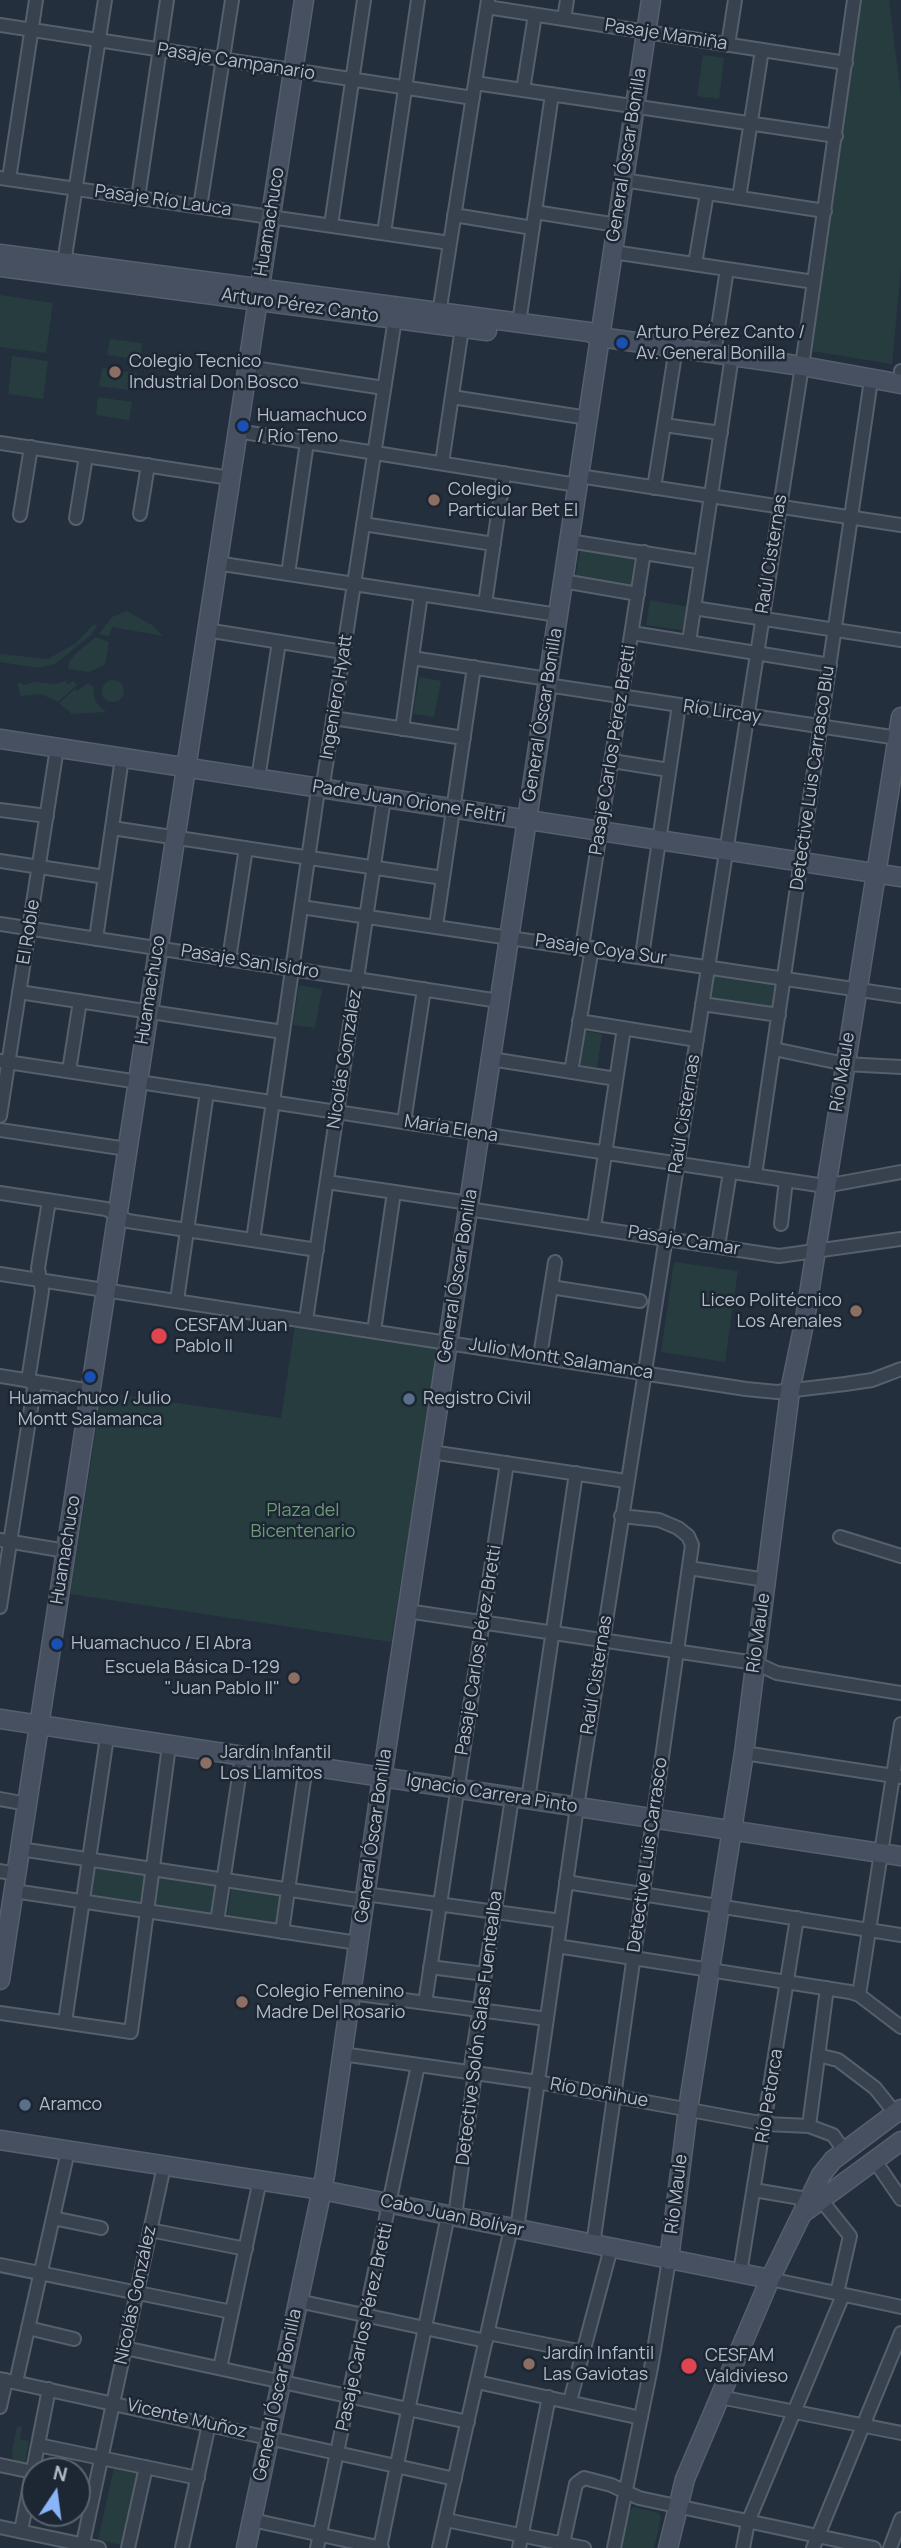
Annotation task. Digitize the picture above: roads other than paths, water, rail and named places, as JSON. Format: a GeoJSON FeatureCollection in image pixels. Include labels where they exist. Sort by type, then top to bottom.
{"type":"FeatureCollection","features":[{"type":"Feature","properties":{"kind":"street"},"geometry":{"type":"LineString","coordinates":[[4,179],[36,0]]}},
{"type":"Feature","properties":{"kind":"street"},"geometry":{"type":"LineString","coordinates":[[64,263],[105,0]]}},
{"type":"Feature","properties":{"kind":"street"},"geometry":{"type":"LineString","coordinates":[[138,198],[167,0]]}},
{"type":"Feature","properties":{"kind":"street"},"geometry":{"type":"LineString","coordinates":[[200,207],[232,0]]}},
{"type":"Feature","properties":{"kind":"street","name":"Huamachuco"},"geometry":{"type":"LineString","coordinates":[[0,1980],[10,1879],[20,1849],[304,0]]}},
{"type":"Feature","properties":{"kind":"street"},"geometry":{"type":"LineString","coordinates":[[331,225],[364,0]]}},
{"type":"Feature","properties":{"kind":"street"},"geometry":{"type":"LineString","coordinates":[[384,233],[418,0]]}},
{"type":"Feature","properties":{"kind":"street"},"geometry":{"type":"LineString","coordinates":[[564,19],[566,0]]}},
{"type":"Feature","properties":{"kind":"street","name":"General Óscar Bonilla"},"geometry":{"type":"LineString","coordinates":[[246,2548],[322,2190],[651,0]]}},
{"type":"Feature","properties":{"kind":"street"},"geometry":{"type":"LineString","coordinates":[[728,45],[735,0]]}},
{"type":"Feature","properties":{"kind":"street","name":"Raúl Cisternas"},"geometry":{"type":"LineString","coordinates":[[439,2548],[514,2229],[538,2082],[626,1481],[802,366],[854,0]]}},
{"type":"Feature","properties":{"kind":"street"},"geometry":{"type":"LineString","coordinates":[[438,318],[487,4]]}},
{"type":"Feature","properties":{"kind":"street","name":"Pasaje Mamiña"},"geometry":{"type":"LineString","coordinates":[[487,4],[535,15],[846,63]]}},
{"type":"Feature","properties":{"kind":"street"},"geometry":{"type":"LineString","coordinates":[[523,90],[535,15]]}},
{"type":"Feature","properties":{"kind":"street","name":"Pasaje Campanario"},"geometry":{"type":"LineString","coordinates":[[0,26],[473,98]]}},
{"type":"Feature","properties":{"kind":"street"},"geometry":{"type":"LineString","coordinates":[[739,198],[762,50]]}},
{"type":"Feature","properties":{"kind":"street"},"geometry":{"type":"LineString","coordinates":[[475,83],[836,136]]}},
{"type":"Feature","properties":{"kind":"street"},"geometry":{"type":"LineString","coordinates":[[519,323],[552,94]]}},
{"type":"Feature","properties":{"kind":"street","name":"Pasaje Río Lauca"},"geometry":{"type":"LineString","coordinates":[[4,179],[450,243]]}},
{"type":"Feature","properties":{"kind":"street"},"geometry":{"type":"LineString","coordinates":[[623,180],[825,211]]}},
{"type":"Feature","properties":{"kind":"street"},"geometry":{"type":"LineString","coordinates":[[695,264],[707,193]]}},
{"type":"Feature","properties":{"kind":"street"},"geometry":{"type":"LineString","coordinates":[[535,212],[617,225]]}},
{"type":"Feature","properties":{"kind":"street"},"geometry":{"type":"LineString","coordinates":[[454,215],[533,228]]}},
{"type":"Feature","properties":{"kind":"street"},"geometry":{"type":"LineString","coordinates":[[612,252],[814,282]]}},
{"type":"Feature","properties":{"kind":"street","name":"Arturo Pérez Canto"},"geometry":{"type":"LineString","coordinates":[[0,254],[259,294],[438,318],[519,323],[589,332],[600,337],[802,366],[901,384]]}},
{"type":"Feature","properties":{"kind":"street","name":"Arturo Pérez Canto"},"geometry":{"type":"LineString","coordinates":[[0,267],[259,294],[394,319],[438,318],[462,328],[586,343],[600,337]]}},
{"type":"Feature","properties":{"kind":"street"},"geometry":{"type":"LineString","coordinates":[[714,354],[727,269]]}},
{"type":"Feature","properties":{"kind":"street","name":"Ingeniero Hyatt"},"geometry":{"type":"LineString","coordinates":[[253,1240],[301,906],[333,718],[394,319]]}},
{"type":"Feature","properties":{"kind":"street"},"geometry":{"type":"LineString","coordinates":[[442,463],[462,328]]}},
{"type":"Feature","properties":{"kind":"street"},"geometry":{"type":"LineString","coordinates":[[654,488],[676,348]]}},
{"type":"Feature","properties":{"kind":"street"},"geometry":{"type":"LineString","coordinates":[[689,642],[732,356]]}},
{"type":"Feature","properties":{"kind":"street","name":"Arturo Pérez Canto"},"geometry":{"type":"LineString","coordinates":[[802,366],[822,362],[901,372]]}},
{"type":"Feature","properties":{"kind":"street"},"geometry":{"type":"LineString","coordinates":[[247,367],[384,388]]}},
{"type":"Feature","properties":{"kind":"street","name":"Detective Luis Carrasco Blu"},"geometry":{"type":"LineString","coordinates":[[755,1175],[871,380]]}},
{"type":"Feature","properties":{"kind":"street"},"geometry":{"type":"LineString","coordinates":[[452,397],[588,418]]}},
{"type":"Feature","properties":{"kind":"street"},"geometry":{"type":"LineString","coordinates":[[664,425],[721,433]]}},
{"type":"Feature","properties":{"kind":"street"},"geometry":{"type":"LineString","coordinates":[[237,431],[504,473],[654,488],[901,525]]}},
{"type":"Feature","properties":{"kind":"street"},"geometry":{"type":"LineString","coordinates":[[288,574],[307,442]]}},
{"type":"Feature","properties":{"kind":"street"},"geometry":{"type":"LineString","coordinates":[[0,443],[230,478]]}},
{"type":"Feature","properties":{"kind":"street"},"geometry":{"type":"LineString","coordinates":[[20,515],[31,447]]}},
{"type":"Feature","properties":{"kind":"street"},"geometry":{"type":"LineString","coordinates":[[76,518],[86,456]]}},
{"type":"Feature","properties":{"kind":"street"},"geometry":{"type":"LineString","coordinates":[[140,514],[148,465]]}},
{"type":"Feature","properties":{"kind":"street"},"geometry":{"type":"LineString","coordinates":[[485,604],[504,473]]}},
{"type":"Feature","properties":{"kind":"street"},"geometry":{"type":"LineString","coordinates":[[363,523],[494,544]]}},
{"type":"Feature","properties":{"kind":"street"},"geometry":{"type":"LineString","coordinates":[[569,541],[701,562]]}},
{"type":"Feature","properties":{"kind":"street","name":"Pasaje Carlos Pérez Bretti"},"geometry":{"type":"LineString","coordinates":[[571,1072],[600,831],[645,552]]}},
{"type":"Feature","properties":{"kind":"street"},"geometry":{"type":"LineString","coordinates":[[216,563],[558,615]]}},
{"type":"Feature","properties":{"kind":"street"},"geometry":{"type":"LineString","coordinates":[[563,581],[638,594]]}},
{"type":"Feature","properties":{"kind":"street"},"geometry":{"type":"LineString","coordinates":[[402,729],[421,594]]}},
{"type":"Feature","properties":{"kind":"street"},"geometry":{"type":"LineString","coordinates":[[694,608],[901,640]]}},
{"type":"Feature","properties":{"kind":"street"},"geometry":{"type":"LineString","coordinates":[[206,631],[343,652]]}},
{"type":"Feature","properties":{"kind":"street"},"geometry":{"type":"LineString","coordinates":[[632,633],[830,665]]}},
{"type":"Feature","properties":{"kind":"street"},"geometry":{"type":"LineString","coordinates":[[258,779],[279,642]]}},
{"type":"Feature","properties":{"kind":"street","name":"Río Lircay"},"geometry":{"type":"LineString","coordinates":[[412,658],[474,667],[622,696],[898,738]]}},
{"type":"Feature","properties":{"kind":"street"},"geometry":{"type":"LineString","coordinates":[[436,926],[474,667]]}},
{"type":"Feature","properties":{"kind":"street"},"geometry":{"type":"LineString","coordinates":[[642,956],[679,705]]}},
{"type":"Feature","properties":{"kind":"street","name":"Río Maule"},"geometry":{"type":"LineString","coordinates":[[614,2548],[641,2418],[668,2260],[688,2109],[744,1753],[790,1391],[876,874],[895,797],[901,717]]}},
{"type":"Feature","properties":{"kind":"street"},"geometry":{"type":"LineString","coordinates":[[333,718],[464,738]]}},
{"type":"Feature","properties":{"kind":"street","name":"Padre Juan Orione Feltri"},"geometry":{"type":"LineString","coordinates":[[0,739],[901,877]]}},
{"type":"Feature","properties":{"kind":"street","name":"El Roble"},"geometry":{"type":"LineString","coordinates":[[0,1115],[4,1061],[19,992],[57,748]]}},
{"type":"Feature","properties":{"kind":"street"},"geometry":{"type":"LineString","coordinates":[[96,939],[122,758]]}},
{"type":"Feature","properties":{"kind":"street"},"geometry":{"type":"LineString","coordinates":[[612,761],[669,770]]}},
{"type":"Feature","properties":{"kind":"street","name":"Nicolás González"},"geometry":{"type":"LineString","coordinates":[[306,1320],[384,798]]}},
{"type":"Feature","properties":{"kind":"street"},"geometry":{"type":"LineString","coordinates":[[0,810],[47,816]]}},
{"type":"Feature","properties":{"kind":"street"},"geometry":{"type":"LineString","coordinates":[[112,828],[443,878]]}},
{"type":"Feature","properties":{"kind":"street"},"geometry":{"type":"LineString","coordinates":[[229,959],[246,848]]}},
{"type":"Feature","properties":{"kind":"street"},"geometry":{"type":"LineString","coordinates":[[0,861],[105,877]]}},
{"type":"Feature","properties":{"kind":"street","name":"Pasaje Coya Sur"},"geometry":{"type":"LineString","coordinates":[[301,906],[901,996]]}},
{"type":"Feature","properties":{"kind":"street","name":"Pasaje San Isidro"},"geometry":{"type":"LineString","coordinates":[[0,924],[499,1001]]}},
{"type":"Feature","properties":{"kind":"street"},"geometry":{"type":"LineString","coordinates":[[404,1122],[424,989]]}},
{"type":"Feature","properties":{"kind":"street"},"geometry":{"type":"LineString","coordinates":[[19,992],[283,1032]]}},
{"type":"Feature","properties":{"kind":"street"},"geometry":{"type":"LineString","coordinates":[[69,1071],[80,1001]]}},
{"type":"Feature","properties":{"kind":"street"},"geometry":{"type":"LineString","coordinates":[[702,1004],[779,1016]]}},
{"type":"Feature","properties":{"kind":"street"},"geometry":{"type":"LineString","coordinates":[[579,1021],[696,1040]]}},
{"type":"Feature","properties":{"kind":"street"},"geometry":{"type":"LineString","coordinates":[[594,1227],[624,1028]]}},
{"type":"Feature","properties":{"kind":"street"},"geometry":{"type":"LineString","coordinates":[[774,1049],[845,1064],[901,1068]]}},
{"type":"Feature","properties":{"kind":"street"},"geometry":{"type":"LineString","coordinates":[[491,1059],[616,1079]]}},
{"type":"Feature","properties":{"kind":"street","name":"María Elena"},"geometry":{"type":"LineString","coordinates":[[4,1061],[825,1186],[901,1172]]}},
{"type":"Feature","properties":{"kind":"street"},"geometry":{"type":"LineString","coordinates":[[177,1300],[207,1092]]}},
{"type":"Feature","properties":{"kind":"street"},"geometry":{"type":"LineString","coordinates":[[0,1130],[127,1149]]}},
{"type":"Feature","properties":{"kind":"street"},"geometry":{"type":"LineString","coordinates":[[718,1246],[730,1171]]}},
{"type":"Feature","properties":{"kind":"street"},"geometry":{"type":"LineString","coordinates":[[781,1224],[786,1180]]}},
{"type":"Feature","properties":{"kind":"street","name":"Pasaje Camar"},"geometry":{"type":"LineString","coordinates":[[327,1182],[779,1256],[901,1238]]}},
{"type":"Feature","properties":{"kind":"street"},"geometry":{"type":"LineString","coordinates":[[374,1331],[394,1192]]}},
{"type":"Feature","properties":{"kind":"street"},"geometry":{"type":"LineString","coordinates":[[0,1193],[106,1209],[128,1221],[317,1251]]}},
{"type":"Feature","properties":{"kind":"street"},"geometry":{"type":"LineString","coordinates":[[0,1607],[5,1541],[32,1381],[42,1291],[38,1268],[49,1201]]}},
{"type":"Feature","properties":{"kind":"street"},"geometry":{"type":"LineString","coordinates":[[540,1356],[555,1262]]}},
{"type":"Feature","properties":{"kind":"street","name":"Julio Montt Salamanca"},"geometry":{"type":"LineString","coordinates":[[0,1274],[644,1371],[746,1389],[790,1391],[872,1380],[901,1369]]}},
{"type":"Feature","properties":{"kind":"street"},"geometry":{"type":"LineString","coordinates":[[551,1287],[640,1301]]}},
{"type":"Feature","properties":{"kind":"street"},"geometry":{"type":"LineString","coordinates":[[0,1376],[91,1391]]}},
{"type":"Feature","properties":{"kind":"street"},"geometry":{"type":"LineString","coordinates":[[431,1452],[626,1481]]}},
{"type":"Feature","properties":{"kind":"street","name":"Pasaje Carlos Pérez Bretti"},"geometry":{"type":"LineString","coordinates":[[425,2003],[507,1463]]}},
{"type":"Feature","properties":{"kind":"street","name":"Detective Solón Salas Fuentealba"},"geometry":{"type":"LineString","coordinates":[[380,2548],[425,2328],[452,2216],[494,1912],[553,1633],[576,1474]]}},
{"type":"Feature","properties":{"kind":"street","name":"Detective Luis Carrasco"},"geometry":{"type":"LineString","coordinates":[[570,2400],[583,2352],[602,2247],[612,2096],[692,1545],[688,1536],[659,1520],[621,1516]]}},
{"type":"Feature","properties":{"kind":"street"},"geometry":{"type":"LineString","coordinates":[[840,1537],[901,1556]]}},
{"type":"Feature","properties":{"kind":"street"},"geometry":{"type":"LineString","coordinates":[[5,1541],[66,1551]]}},
{"type":"Feature","properties":{"kind":"street"},"geometry":{"type":"LineString","coordinates":[[689,1568],[766,1580]]}},
{"type":"Feature","properties":{"kind":"street"},"geometry":{"type":"LineString","coordinates":[[407,1611],[755,1663],[777,1673],[901,1693]]}},
{"type":"Feature","properties":{"kind":"street","name":"Ignacio Carrera Pinto"},"geometry":{"type":"LineString","coordinates":[[0,1719],[901,1856]]}},
{"type":"Feature","properties":{"kind":"street"},"geometry":{"type":"LineString","coordinates":[[859,1995],[881,1853],[897,1777],[901,1724]]}},
{"type":"Feature","properties":{"kind":"street"},"geometry":{"type":"LineString","coordinates":[[65,2022],[107,1737]]}},
{"type":"Feature","properties":{"kind":"street"},"geometry":{"type":"LineString","coordinates":[[0,2013],[131,2032],[150,1912],[152,1869],[169,1746]]}},
{"type":"Feature","properties":{"kind":"street"},"geometry":{"type":"LineString","coordinates":[[744,1753],[897,1777]]}},
{"type":"Feature","properties":{"kind":"street"},"geometry":{"type":"LineString","coordinates":[[217,1922],[242,1757]]}},
{"type":"Feature","properties":{"kind":"street"},"geometry":{"type":"LineString","coordinates":[[282,1932],[306,1766]]}},
{"type":"Feature","properties":{"kind":"street"},"geometry":{"type":"LineString","coordinates":[[0,1799],[27,1804]]}},
{"type":"Feature","properties":{"kind":"street"},"geometry":{"type":"LineString","coordinates":[[20,1849],[288,1889],[440,1904],[561,1921]]}},
{"type":"Feature","properties":{"kind":"street"},"geometry":{"type":"LineString","coordinates":[[10,1879],[83,1902],[358,1943]]}},
{"type":"Feature","properties":{"kind":"street"},"geometry":{"type":"LineString","coordinates":[[566,1882],[901,1935]]}},
{"type":"Feature","properties":{"kind":"street","name":"Río Petorca"},"geometry":{"type":"LineString","coordinates":[[740,2273],[797,1918]]}},
{"type":"Feature","properties":{"kind":"street"},"geometry":{"type":"LineString","coordinates":[[557,1946],[788,1981],[859,1995],[901,2027]]}},
{"type":"Feature","properties":{"kind":"street"},"geometry":{"type":"LineString","coordinates":[[430,1967],[485,1974]]}},
{"type":"Feature","properties":{"kind":"street"},"geometry":{"type":"LineString","coordinates":[[809,2126],[827,1988]]}},
{"type":"Feature","properties":{"kind":"street"},"geometry":{"type":"LineString","coordinates":[[351,1993],[547,2019]]}},
{"type":"Feature","properties":{"kind":"street","name":"Río Doñihue"},"geometry":{"type":"LineString","coordinates":[[342,2054],[538,2082],[766,2124],[809,2126],[833,2134],[845,2152]]}},
{"type":"Feature","properties":{"kind":"street"},"geometry":{"type":"LineString","coordinates":[[668,2548],[685,2479],[770,2279],[821,2175],[845,2152],[898,2111],[875,2088],[838,2060],[818,2055]]}},
{"type":"Feature","properties":{"kind":"street","name":"Pasaje Carlos Pérez Bretti"},"geometry":{"type":"LineString","coordinates":[[317,2548],[418,2065]]}},
{"type":"Feature","properties":{"kind":"street","name":"Cabo Juan Bolívar"},"geometry":{"type":"LineString","coordinates":[[0,2140],[322,2190],[901,2307]]}},
{"type":"Feature","properties":{"kind":"street"},"geometry":{"type":"LineString","coordinates":[[803,2213],[901,2141]]}},
{"type":"Feature","properties":{"kind":"street"},"geometry":{"type":"LineString","coordinates":[[0,2407],[7,2380],[28,2328],[68,2151]]}},
{"type":"Feature","properties":{"kind":"street"},"geometry":{"type":"LineString","coordinates":[[874,2161],[901,2199]]}},
{"type":"Feature","properties":{"kind":"street","name":"Nicolás González"},"geometry":{"type":"LineString","coordinates":[[82,2546],[164,2166]]}},
{"type":"Feature","properties":{"kind":"street"},"geometry":{"type":"LineString","coordinates":[[220,2368],[260,2180]]}},
{"type":"Feature","properties":{"kind":"street"},"geometry":{"type":"LineString","coordinates":[[754,2190],[801,2198],[803,2213]]}},
{"type":"Feature","properties":{"kind":"street"},"geometry":{"type":"LineString","coordinates":[[743,2548],[748,2522],[840,2294],[850,2236],[822,2201]]}},
{"type":"Feature","properties":{"kind":"street"},"geometry":{"type":"LineString","coordinates":[[53,2218],[101,2228]]}},
{"type":"Feature","properties":{"kind":"street"},"geometry":{"type":"LineString","coordinates":[[150,2230],[246,2249]]}},
{"type":"Feature","properties":{"kind":"street"},"geometry":{"type":"LineString","coordinates":[[0,2265],[232,2312]]}},
{"type":"Feature","properties":{"kind":"street"},"geometry":{"type":"LineString","coordinates":[[298,2301],[425,2328],[583,2352]]}},
{"type":"Feature","properties":{"kind":"street"},"geometry":{"type":"LineString","coordinates":[[28,2328],[74,2339]]}},
{"type":"Feature","properties":{"kind":"street"},"geometry":{"type":"LineString","coordinates":[[814,2542],[901,2333]]}},
{"type":"Feature","properties":{"kind":"street"},"geometry":{"type":"LineString","coordinates":[[125,2348],[468,2422]]}},
{"type":"Feature","properties":{"kind":"street","name":"Vicente Muñoz"},"geometry":{"type":"LineString","coordinates":[[7,2380],[455,2479]]}},
{"type":"Feature","properties":{"kind":"street"},"geometry":{"type":"LineString","coordinates":[[477,2382],[570,2400],[641,2418]]}},
{"type":"Feature","properties":{"kind":"street"},"geometry":{"type":"LineString","coordinates":[[36,2457],[50,2389]]}},
{"type":"Feature","properties":{"kind":"street"},"geometry":{"type":"LineString","coordinates":[[520,2542],[549,2397]]}},
{"type":"Feature","properties":{"kind":"street"},"geometry":{"type":"LineString","coordinates":[[720,2397],[901,2433]]}},
{"type":"Feature","properties":{"kind":"street"},"geometry":{"type":"LineString","coordinates":[[183,2548],[209,2424]]}},
{"type":"Feature","properties":{"kind":"street"},"geometry":{"type":"LineString","coordinates":[[38,2445],[198,2477]]}},
{"type":"Feature","properties":{"kind":"street"},"geometry":{"type":"LineString","coordinates":[[0,2465],[21,2469]]}},
{"type":"Feature","properties":{"kind":"street"},"geometry":{"type":"LineString","coordinates":[[128,2548],[146,2467]]}},
{"type":"Feature","properties":{"kind":"street"},"geometry":{"type":"LineString","coordinates":[[563,2546],[576,2484],[584,2478],[625,2493],[748,2522],[814,2542],[874,2548]]}},
{"type":"Feature","properties":{"kind":"street"},"geometry":{"type":"LineString","coordinates":[[890,2548],[901,2519]]}},
{"type":"Feature","properties":{"kind":"street"},"geometry":{"type":"LineString","coordinates":[[252,2520],[380,2548]]}},
{"type":"Feature","properties":{"kind":"street"},"geometry":{"type":"LineString","coordinates":[[446,2520],[520,2542],[584,2548]]}},
{"type":"Feature","properties":{"kind":"street"},"geometry":{"type":"LineString","coordinates":[[0,2527],[99,2548]]}},
{"type":"Feature","properties":{"kind":"street"},"geometry":{"type":"LineString","coordinates":[[21,2531],[22,2527]]}},
{"type":"Feature","properties":{"kind":"place","name":"Arturo Pérez Canto / Av. General Bonilla"},"geometry":{"type":"Point","coordinates":[622,343]}},
{"type":"Feature","properties":{"kind":"place","name":"Colegio Tecnico Industrial Don Bosco"},"geometry":{"type":"Point","coordinates":[115,372]}},
{"type":"Feature","properties":{"kind":"place","name":"Huamachuco / Río Teno"},"geometry":{"type":"Point","coordinates":[243,426]}},
{"type":"Feature","properties":{"kind":"place","name":"Colegio Particular Bet El"},"geometry":{"type":"Point","coordinates":[434,500]}},
{"type":"Feature","properties":{"kind":"place","name":"Liceo Politécnico Los Arenales"},"geometry":{"type":"Point","coordinates":[856,1311]}},
{"type":"Feature","properties":{"kind":"place","name":"CESFAM Juan Pablo II"},"geometry":{"type":"Point","coordinates":[159,1336]}},
{"type":"Feature","properties":{"kind":"place","name":"Huamachuco / Julio Montt Salamanca"},"geometry":{"type":"Point","coordinates":[90,1377]}},
{"type":"Feature","properties":{"kind":"place","name":"Registro Civil"},"geometry":{"type":"Point","coordinates":[409,1399]}},
{"type":"Feature","properties":{"kind":"place","name":"Huamachuco / El Abra"},"geometry":{"type":"Point","coordinates":[57,1644]}},
{"type":"Feature","properties":{"kind":"place","name":"Escuela Básica D-129 \"Juan Pablo II\""},"geometry":{"type":"Point","coordinates":[294,1678]}},
{"type":"Feature","properties":{"kind":"place","name":"Jardín Infantil Los Llamitos"},"geometry":{"type":"Point","coordinates":[206,1763]}},
{"type":"Feature","properties":{"kind":"place","name":"Colegio Femenino Madre Del Rosario"},"geometry":{"type":"Point","coordinates":[242,2002]}},
{"type":"Feature","properties":{"kind":"place","name":"Aramco"},"geometry":{"type":"Point","coordinates":[25,2105]}},
{"type":"Feature","properties":{"kind":"place","name":"Jardín Infantil Las Gaviotas"},"geometry":{"type":"Point","coordinates":[529,2364]}},
{"type":"Feature","properties":{"kind":"place","name":"CESFAM Valdivieso"},"geometry":{"type":"Point","coordinates":[689,2366]}},
{"type":"Feature","properties":{"kind":"park label","name":"Plaza del Bicentenario"},"geometry":{"type":"Point","coordinates":[303,1521]}}]}
